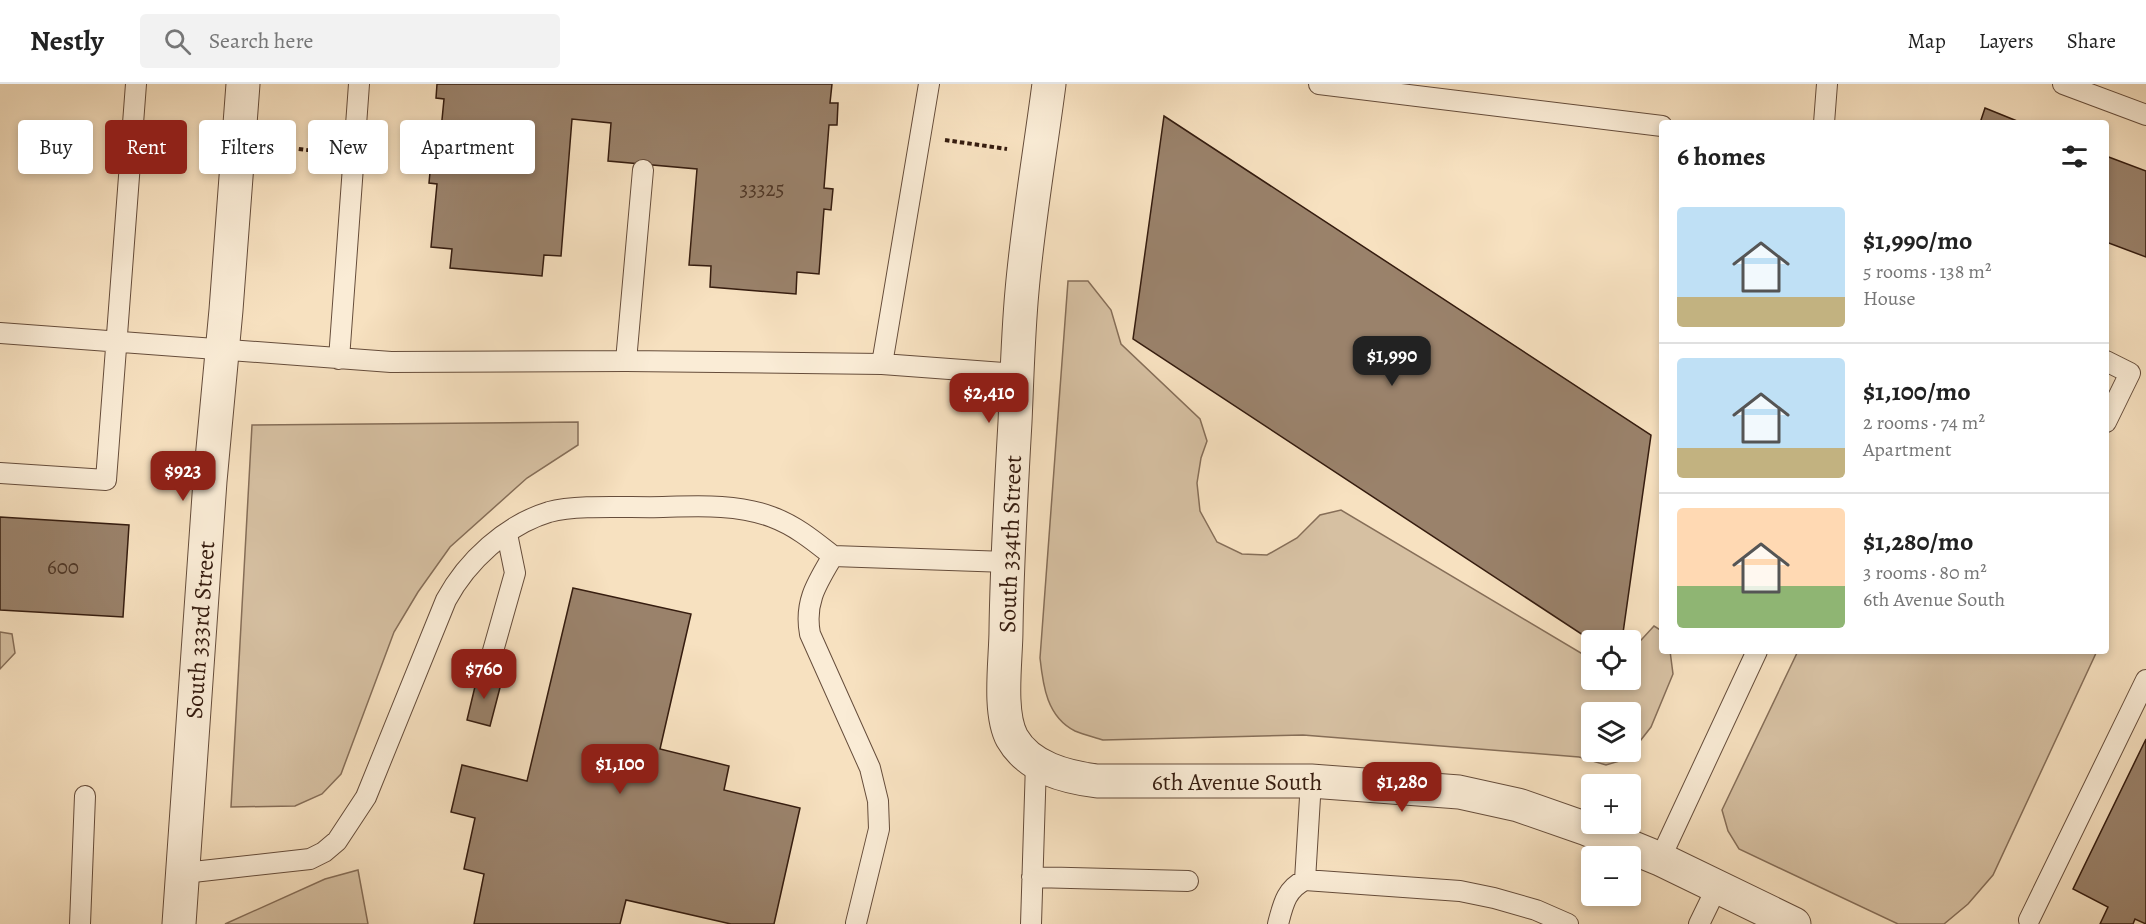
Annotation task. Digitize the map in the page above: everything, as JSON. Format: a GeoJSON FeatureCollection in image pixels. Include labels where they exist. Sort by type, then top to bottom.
{"type":"FeatureCollection","features":[{"type":"Feature","properties":{"kind":"street","name":"South 333rd Street"},"geometry":{"type":"LineString","coordinates":[[240,120],[243,84]]}},
{"type":"Feature","properties":{"kind":"street","name":"South 334th Street"},"geometry":{"type":"LineString","coordinates":[[1028,757],[1011,736],[1006,717],[1004,682],[1007,562],[1022,290],[1049,84]]}},
{"type":"Feature","properties":{"kind":"street","name":"South 333rd Street"},"geometry":{"type":"LineString","coordinates":[[179,924],[210,481],[236,174]]}},
{"type":"Feature","properties":{"kind":"street","name":"6th Avenue South"},"geometry":{"type":"LineString","coordinates":[[1028,757],[1072,778],[1097,781],[1311,781],[1459,792],[1518,805],[1660,859],[1794,924]]}},
{"type":"Feature","properties":{"kind":"lane"},"geometry":{"type":"LineString","coordinates":[[0,473],[106,480],[135,84]]}},
{"type":"Feature","properties":{"kind":"lane"},"geometry":{"type":"LineString","coordinates":[[356,120],[359,84]]}},
{"type":"Feature","properties":{"kind":"lane"},"geometry":{"type":"LineString","coordinates":[[882,364],[929,84]]}},
{"type":"Feature","properties":{"kind":"lane"},"geometry":{"type":"LineString","coordinates":[[1319,84],[1659,126]]}},
{"type":"Feature","properties":{"kind":"lane"},"geometry":{"type":"LineString","coordinates":[[1824,120],[1827,84]]}},
{"type":"Feature","properties":{"kind":"lane"},"geometry":{"type":"LineString","coordinates":[[2064,84],[2146,115]]}},
{"type":"Feature","properties":{"kind":"lane"},"geometry":{"type":"LineString","coordinates":[[626,361],[643,171]]}},
{"type":"Feature","properties":{"kind":"lane"},"geometry":{"type":"LineString","coordinates":[[339,359],[352,174]]}},
{"type":"Feature","properties":{"kind":"lane"},"geometry":{"type":"LineString","coordinates":[[0,333],[391,362],[626,361],[882,364],[1017,374]]}},
{"type":"Feature","properties":{"kind":"lane"},"geometry":{"type":"LineString","coordinates":[[2109,362],[2130,373],[2109,416]]}},
{"type":"Feature","properties":{"kind":"lane"},"geometry":{"type":"LineString","coordinates":[[184,873],[310,860],[337,841],[366,797],[446,600],[456,582],[486,550],[507,534],[528,521],[550,512],[575,509],[711,506],[770,516],[796,528],[833,556],[1007,562]]}},
{"type":"Feature","properties":{"kind":"lane"},"geometry":{"type":"LineString","coordinates":[[489,665],[515,573],[507,534]]}},
{"type":"Feature","properties":{"kind":"lane"},"geometry":{"type":"LineString","coordinates":[[833,556],[817,582],[807,617],[810,634],[870,768],[878,801],[879,828],[856,923]]}},
{"type":"Feature","properties":{"kind":"lane"},"geometry":{"type":"LineString","coordinates":[[1660,859],[1756,654]]}},
{"type":"Feature","properties":{"kind":"lane"},"geometry":{"type":"LineString","coordinates":[[2028,922],[2146,680]]}},
{"type":"Feature","properties":{"kind":"lane"},"geometry":{"type":"LineString","coordinates":[[1028,757],[1032,877],[1031,924]]}},
{"type":"Feature","properties":{"kind":"lane"},"geometry":{"type":"LineString","coordinates":[[1305,880],[1311,781]]}},
{"type":"Feature","properties":{"kind":"lane"},"geometry":{"type":"LineString","coordinates":[[80,924],[85,796]]}},
{"type":"Feature","properties":{"kind":"lane"},"geometry":{"type":"LineString","coordinates":[[1032,877],[1188,881]]}},
{"type":"Feature","properties":{"kind":"lane"},"geometry":{"type":"LineString","coordinates":[[1278,924],[1286,896],[1295,885],[1305,880],[1460,891],[1536,910],[1568,924]]}},
{"type":"Feature","properties":{"kind":"lane"},"geometry":{"type":"LineString","coordinates":[[1699,924],[1718,887]]}},
{"type":"Feature","properties":{"kind":"path"},"geometry":{"type":"LineString","coordinates":[[920,136],[1007,149]]}},
{"type":"Feature","properties":{"kind":"shaded area"},"geometry":{"type":"Polygon","coordinates":[[[1068,281],[1088,281],[1111,310],[1121,344],[1200,419],[1207,441],[1201,458],[1197,483],[1200,511],[1217,542],[1242,554],[1267,555],[1297,538],[1320,515],[1341,510],[1581,653],[1581,690],[1641,690],[1641,640],[1654,626],[1659,629],[1659,654],[1670,654],[1673,674],[1651,727],[1641,740],[1641,702],[1581,702],[1581,758],[1303,735],[1103,740],[1075,731],[1066,725],[1052,709],[1045,690],[1040,658],[1068,281]]]}},
{"type":"Feature","properties":{"kind":"shaded area"},"geometry":{"type":"Polygon","coordinates":[[[578,422],[578,445],[527,478],[450,547],[418,592],[394,632],[341,774],[322,794],[295,806],[231,807],[252,425],[578,422]]]}},
{"type":"Feature","properties":{"kind":"shaded area"},"geometry":{"type":"Polygon","coordinates":[[[0,632],[12,634],[15,653],[0,669],[0,632]]]}},
{"type":"Feature","properties":{"kind":"shaded area"},"geometry":{"type":"Polygon","coordinates":[[[1797,654],[2096,654],[1993,875],[1968,904],[1944,924],[1898,924],[1739,849],[1728,831],[1722,810],[1797,654]]]}},
{"type":"Feature","properties":{"kind":"shaded area"},"geometry":{"type":"Polygon","coordinates":[[[1596,762],[1616,762],[1606,765],[1596,762]]]}},
{"type":"Feature","properties":{"kind":"shaded area"},"geometry":{"type":"Polygon","coordinates":[[[358,870],[368,924],[225,924],[325,879],[358,870]]]}},
{"type":"Feature","properties":{"kind":"building"},"geometry":{"type":"Polygon","coordinates":[[[437,84],[832,84],[830,103],[838,103],[837,125],[829,125],[824,188],[833,189],[831,210],[824,209],[819,274],[797,272],[796,294],[710,287],[711,266],[689,265],[697,169],[608,161],[611,123],[572,119],[561,256],[544,255],[542,276],[450,268],[452,249],[431,247],[437,184],[429,183],[430,174],[535,174],[535,120],[442,120],[444,99],[436,98],[437,84]]]}},
{"type":"Feature","properties":{"kind":"building"},"geometry":{"type":"Polygon","coordinates":[[[1985,108],[2015,120],[1981,120],[1985,108]]]}},
{"type":"Feature","properties":{"kind":"building"},"geometry":{"type":"Polygon","coordinates":[[[1164,116],[1651,435],[1623,630],[1581,630],[1581,634],[1133,339],[1164,116]]]}},
{"type":"Feature","properties":{"kind":"building"},"geometry":{"type":"Polygon","coordinates":[[[2109,157],[2146,171],[2146,257],[2109,243],[2109,157]]]}},
{"type":"Feature","properties":{"kind":"building"},"geometry":{"type":"Polygon","coordinates":[[[0,517],[129,525],[123,617],[0,610],[0,517]]]}},
{"type":"Feature","properties":{"kind":"building"},"geometry":{"type":"Polygon","coordinates":[[[573,588],[691,614],[660,749],[729,766],[724,790],[800,808],[774,924],[731,924],[626,900],[620,924],[474,924],[484,874],[464,869],[475,818],[451,812],[462,765],[527,781],[573,588]]]}},
{"type":"Feature","properties":{"kind":"building"},"geometry":{"type":"Polygon","coordinates":[[[478,674],[502,680],[490,726],[467,720],[478,674]]]}},
{"type":"Feature","properties":{"kind":"building"},"geometry":{"type":"Polygon","coordinates":[[[2146,739],[2146,924],[2135,919],[2133,924],[2100,924],[2108,907],[2073,889],[2146,739]]]}}]}
